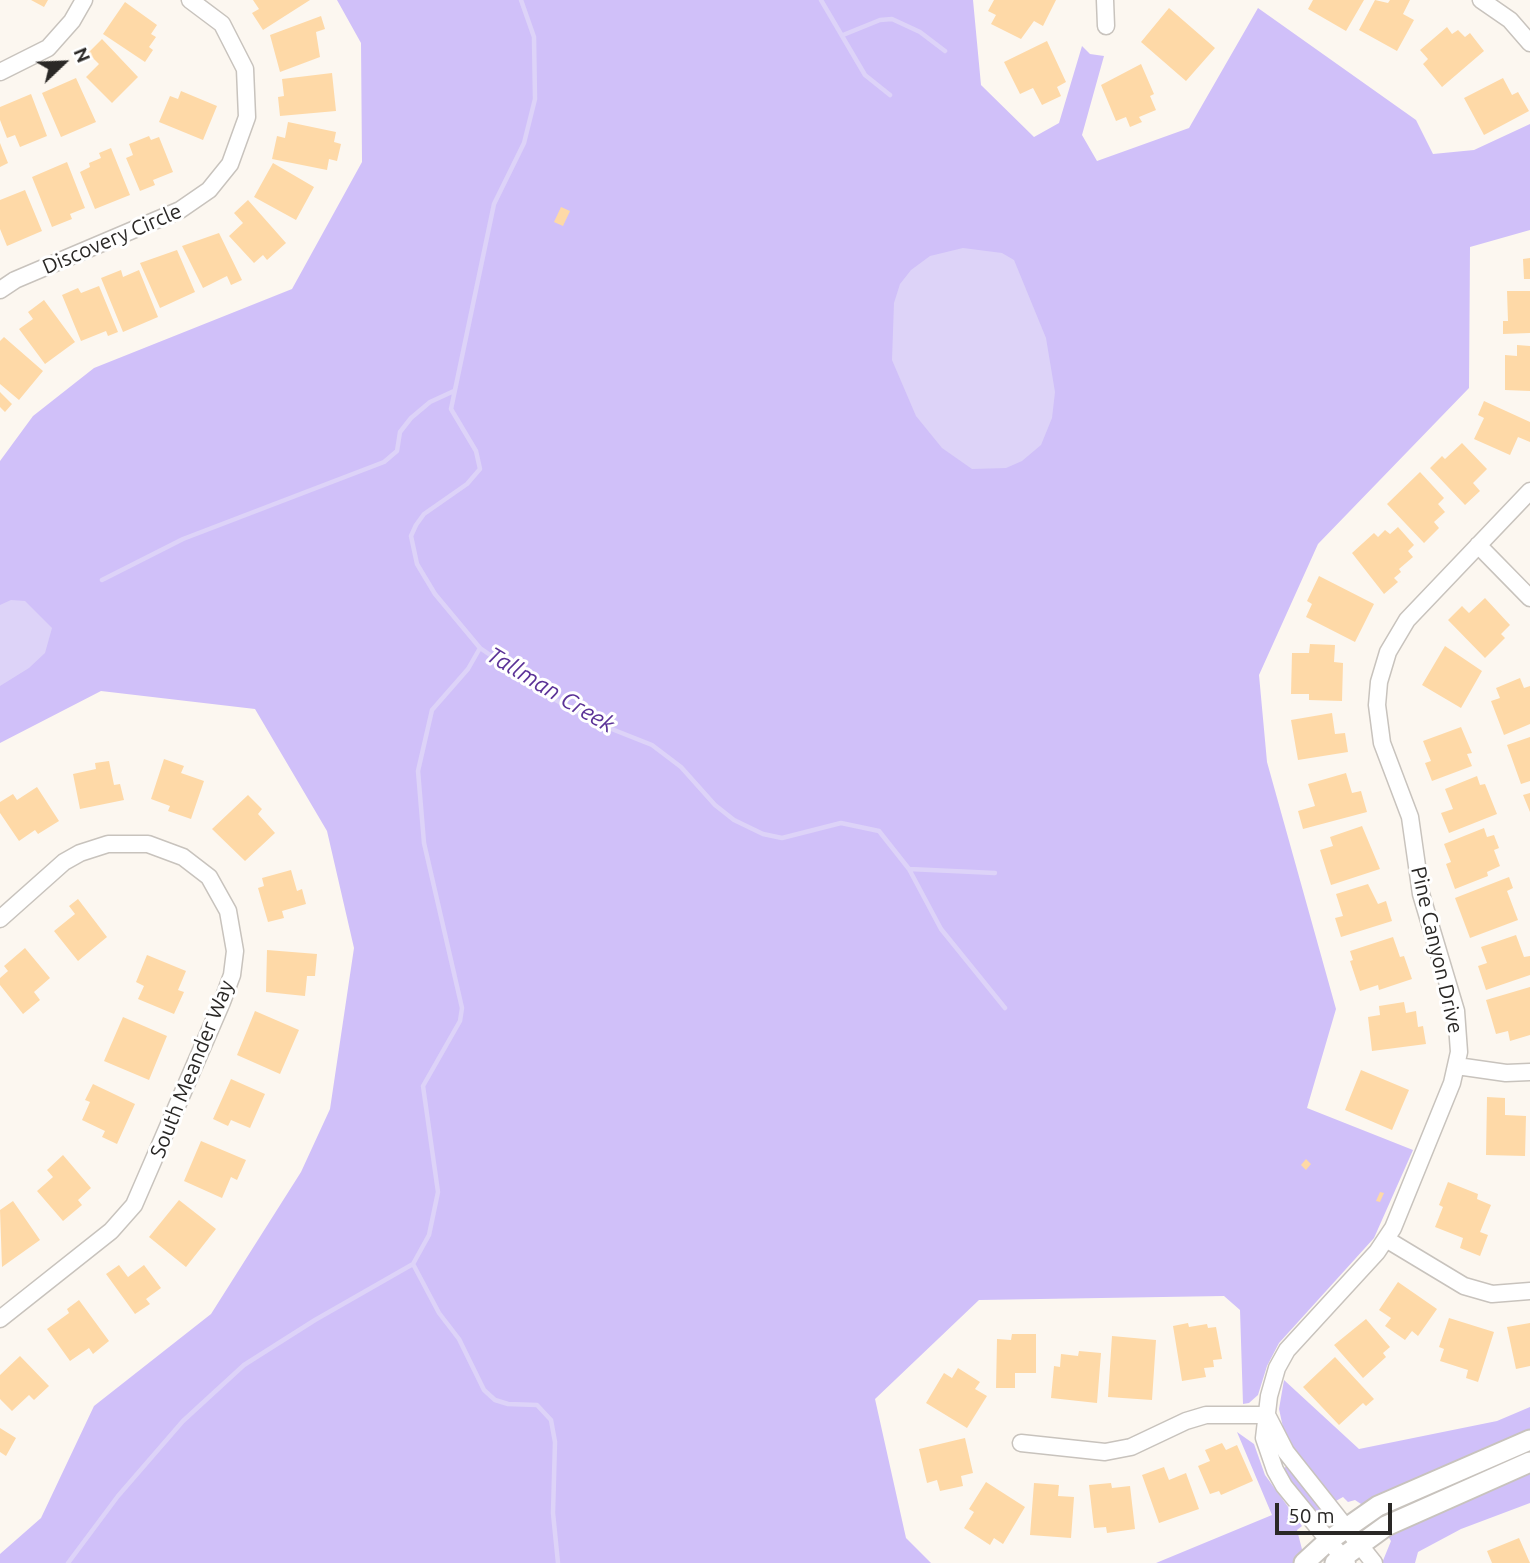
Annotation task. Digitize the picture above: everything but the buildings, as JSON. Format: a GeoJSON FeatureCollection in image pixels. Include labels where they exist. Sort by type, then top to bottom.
{"type":"FeatureCollection","features":[{"type":"Feature","properties":{"kind":"street"},"geometry":{"type":"LineString","coordinates":[[0,72],[48,48],[72,21],[84,0]]}},
{"type":"Feature","properties":{"kind":"street","name":"Discovery Circle"},"geometry":{"type":"LineString","coordinates":[[0,290],[15,280],[180,210],[209,190],[230,164],[247,117],[245,69],[222,24],[190,0]]}},
{"type":"Feature","properties":{"kind":"street"},"geometry":{"type":"LineString","coordinates":[[1105,0],[1106,26]]}},
{"type":"Feature","properties":{"kind":"street"},"geometry":{"type":"LineString","coordinates":[[1481,0],[1510,20],[1530,43]]}},
{"type":"Feature","properties":{"kind":"street","name":"Pine Canyon Drive"},"geometry":{"type":"LineString","coordinates":[[1341,1561],[1279,1478],[1266,1446],[1272,1382],[1287,1350],[1387,1239],[1457,1066],[1459,1038],[1456,1011],[1421,894],[1410,817],[1382,743],[1378,691],[1388,652],[1401,628],[1530,491]]}},
{"type":"Feature","properties":{"kind":"street"},"geometry":{"type":"LineString","coordinates":[[1478,545],[1530,598]]}},
{"type":"Feature","properties":{"kind":"street","name":"South Meander Way"},"geometry":{"type":"LineString","coordinates":[[0,919],[64,862],[80,853],[108,844],[148,844],[183,857],[209,877],[228,911],[235,951],[225,995],[134,1205],[111,1231],[0,1319]]}},
{"type":"Feature","properties":{"kind":"street"},"geometry":{"type":"LineString","coordinates":[[1457,1066],[1506,1073],[1530,1072]]}},
{"type":"Feature","properties":{"kind":"street"},"geometry":{"type":"LineString","coordinates":[[1387,1239],[1464,1286],[1492,1294],[1530,1291]]}},
{"type":"Feature","properties":{"kind":"street"},"geometry":{"type":"LineString","coordinates":[[1021,1443],[1105,1452],[1131,1447],[1186,1421],[1206,1415],[1267,1415],[1286,1452],[1374,1563]]}},
{"type":"Feature","properties":{"kind":"street"},"geometry":{"type":"LineString","coordinates":[[1304,1563],[1345,1528],[1405,1492],[1530,1440]]}},
{"type":"Feature","properties":{"kind":"street"},"geometry":{"type":"LineString","coordinates":[[1341,1561],[1359,1544],[1410,1514],[1530,1462]]}},
{"type":"Feature","properties":{"kind":"shaded area"},"geometry":{"type":"Polygon","coordinates":[[[337,0],[973,0],[981,85],[1034,137],[1059,123],[1082,46],[1090,54],[1104,56],[1082,135],[1097,161],[1189,128],[1258,8],[1416,120],[1433,154],[1474,150],[1530,124],[1530,230],[1470,247],[1469,388],[1318,544],[1259,675],[1267,762],[1336,1009],[1307,1108],[1413,1150],[1374,1238],[1279,1343],[1267,1366],[1258,1395],[1249,1403],[1243,1404],[1240,1310],[1224,1296],[979,1300],[875,1399],[906,1538],[931,1563],[0,1563],[0,1554],[41,1518],[94,1406],[211,1314],[301,1172],[330,1109],[354,948],[327,831],[255,709],[101,691],[0,743],[0,461],[33,416],[94,368],[292,289],[362,162],[361,43],[337,0]]]}},
{"type":"Feature","properties":{"kind":"shaded area"},"geometry":{"type":"Polygon","coordinates":[[[963,248],[1002,253],[1014,260],[1046,338],[1055,392],[1052,418],[1041,445],[1022,461],[1006,468],[972,469],[942,448],[916,416],[892,360],[894,303],[900,284],[911,270],[930,256],[963,248]]]}},
{"type":"Feature","properties":{"kind":"shaded area"},"geometry":{"type":"Polygon","coordinates":[[[11,600],[25,601],[52,628],[45,653],[29,668],[0,686],[0,605],[11,600]]]}},
{"type":"Feature","properties":{"kind":"shaded area"},"geometry":{"type":"Polygon","coordinates":[[[1284,1380],[1359,1449],[1497,1421],[1530,1407],[1530,1432],[1364,1506],[1355,1500],[1348,1502],[1343,1497],[1334,1502],[1296,1454],[1284,1432],[1279,1409],[1284,1380]]]}},
{"type":"Feature","properties":{"kind":"shaded area"},"geometry":{"type":"Polygon","coordinates":[[[1237,1432],[1254,1444],[1265,1475],[1302,1526],[1297,1530],[1303,1553],[1295,1563],[1156,1563],[1272,1515],[1237,1432]]]}},
{"type":"Feature","properties":{"kind":"shaded area"},"geometry":{"type":"Polygon","coordinates":[[[1530,1445],[1530,1455],[1367,1528],[1402,1507],[1530,1445]]]}},
{"type":"Feature","properties":{"kind":"shaded area"},"geometry":{"type":"Polygon","coordinates":[[[1285,1467],[1290,1468],[1320,1506],[1320,1513],[1312,1512],[1283,1471],[1285,1467]]]}},
{"type":"Feature","properties":{"kind":"shaded area"},"geometry":{"type":"Polygon","coordinates":[[[1530,1469],[1530,1503],[1461,1529],[1418,1552],[1415,1563],[1382,1563],[1391,1541],[1386,1533],[1530,1469]]]}},
{"type":"Feature","properties":{"kind":"waterway","name":"Tallman Creek"},"geometry":{"type":"LineString","coordinates":[[521,0],[534,37],[535,99],[524,143],[494,204],[451,409],[476,451],[480,469],[467,484],[424,514],[416,525],[411,536],[417,564],[435,594],[480,648],[554,699],[599,724],[652,745],[681,767],[715,805],[734,820],[763,834],[782,838],[841,823],[879,831],[909,869],[941,929],[1005,1008]]}},
{"type":"Feature","properties":{"kind":"waterway"},"geometry":{"type":"LineString","coordinates":[[821,0],[865,75],[890,95]]}},
{"type":"Feature","properties":{"kind":"waterway"},"geometry":{"type":"LineString","coordinates":[[843,35],[880,20],[892,19],[920,32],[945,51]]}},
{"type":"Feature","properties":{"kind":"waterway"},"geometry":{"type":"LineString","coordinates":[[102,580],[183,539],[384,462],[397,451],[400,432],[411,418],[430,402],[454,391]]}},
{"type":"Feature","properties":{"kind":"waterway"},"geometry":{"type":"LineString","coordinates":[[480,648],[468,669],[432,710],[418,771],[424,843],[462,1008],[460,1021],[423,1086],[438,1192],[429,1235],[413,1264],[439,1313],[459,1339],[484,1390],[495,1400],[508,1404],[537,1405],[551,1420],[555,1442],[553,1513],[558,1563]]}},
{"type":"Feature","properties":{"kind":"waterway"},"geometry":{"type":"LineString","coordinates":[[909,869],[995,873]]}},
{"type":"Feature","properties":{"kind":"waterway"},"geometry":{"type":"LineString","coordinates":[[68,1563],[118,1496],[183,1421],[244,1365],[315,1320],[413,1264]]}}]}
